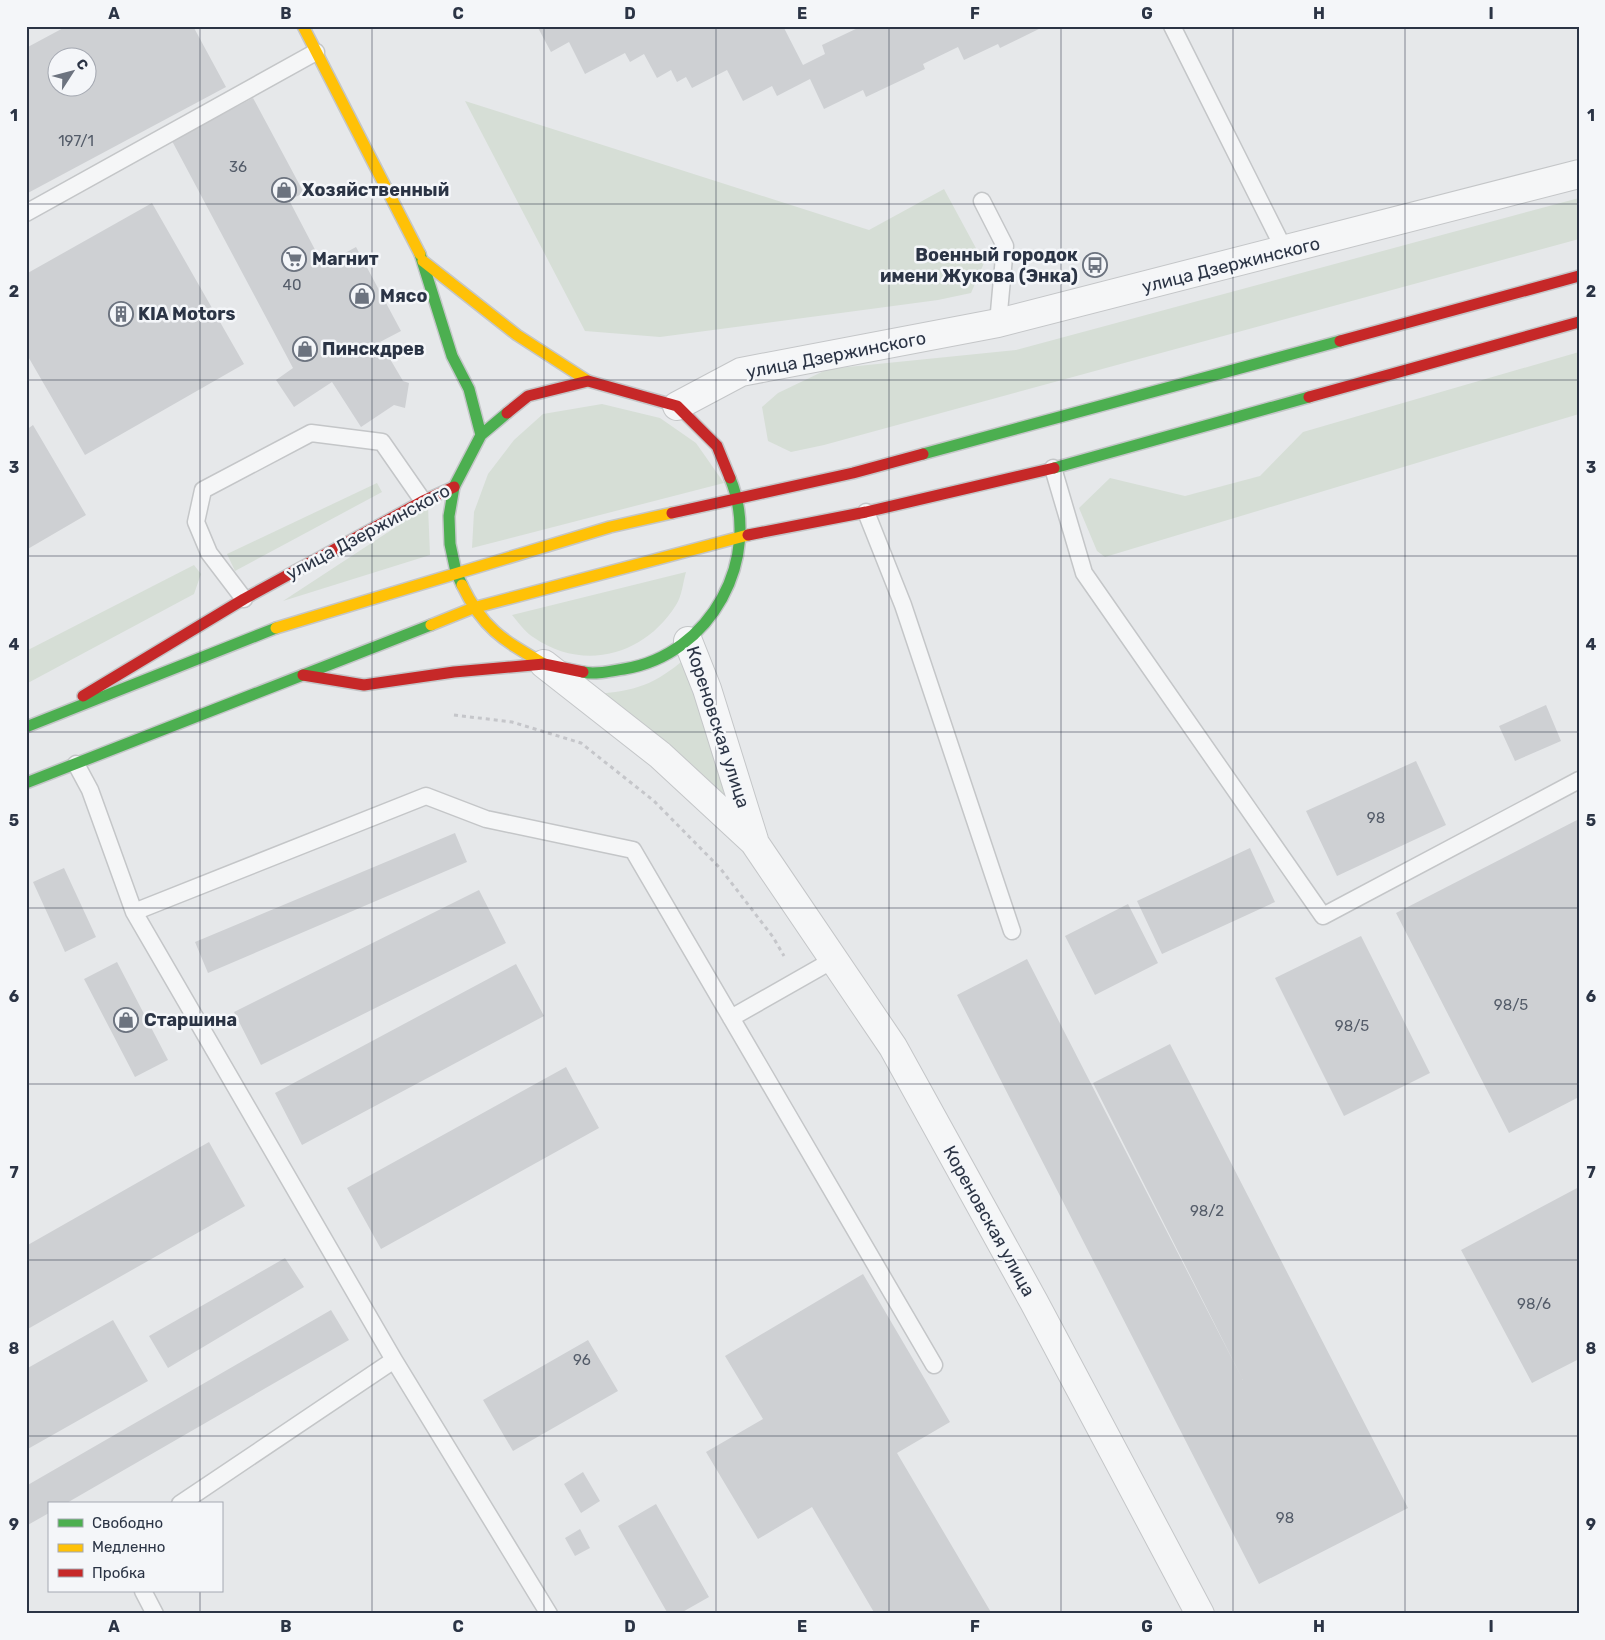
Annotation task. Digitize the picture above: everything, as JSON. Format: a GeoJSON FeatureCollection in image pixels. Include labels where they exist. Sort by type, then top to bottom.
{"type":"FeatureCollection","features":[{"type":"Feature","properties":{"kind":"main road"},"geometry":{"type":"LineString","coordinates":[[303,26],[423,261],[452,356],[469,389],[481,435]]}},
{"type":"Feature","properties":{"kind":"main road"},"geometry":{"type":"LineString","coordinates":[[423,261],[517,335],[588,381]]}},
{"type":"Feature","properties":{"kind":"main road","name":"улица Дзержинского"},"geometry":{"type":"LineString","coordinates":[[26,728],[283,625],[610,527],[853,472],[1579,276]]}},
{"type":"Feature","properties":{"kind":"main road"},"geometry":{"type":"LineString","coordinates":[[26,783],[473,608],[741,536],[866,512],[1053,468],[1579,322]]}},
{"type":"Feature","properties":{"kind":"main road","name":"улица Дзержинского"},"geometry":{"type":"LineString","coordinates":[[44,720],[244,599],[423,501],[454,488],[481,435],[528,396],[588,381],[677,406]]}},
{"type":"Feature","properties":{"kind":"main road","name":"Кореновская улица"},"geometry":{"type":"LineString","coordinates":[[677,406],[716,446],[738,497],[741,536],[737,564],[727,591],[712,616],[688,641]]}},
{"type":"Feature","properties":{"kind":"main road","name":"Кореновская улица"},"geometry":{"type":"LineString","coordinates":[[454,488],[449,516],[450,535],[456,572],[473,608],[501,639],[544,664]]}},
{"type":"Feature","properties":{"kind":"main road"},"geometry":{"type":"LineString","coordinates":[[303,675],[364,685],[454,672],[544,664],[594,674],[644,666],[688,641]]}},
{"type":"Feature","properties":{"kind":"street","name":"улица Дзержинского"},"geometry":{"type":"LineString","coordinates":[[677,406],[741,372],[998,323],[1286,251],[1579,174]]}},
{"type":"Feature","properties":{"kind":"street","name":"Кореновская улица"},"geometry":{"type":"LineString","coordinates":[[688,641],[707,689],[754,842]]}},
{"type":"Feature","properties":{"kind":"street","name":"Кореновская улица"},"geometry":{"type":"LineString","coordinates":[[544,664],[660,755],[754,842],[832,960],[893,1047],[1034,1302],[1200,1614]]}},
{"type":"Feature","properties":{"kind":"lane"},"geometry":{"type":"LineString","coordinates":[[1172,26],[1286,251]]}},
{"type":"Feature","properties":{"kind":"lane"},"geometry":{"type":"LineString","coordinates":[[26,213],[316,52]]}},
{"type":"Feature","properties":{"kind":"lane"},"geometry":{"type":"LineString","coordinates":[[982,201],[1005,246],[998,323]]}},
{"type":"Feature","properties":{"kind":"lane"},"geometry":{"type":"LineString","coordinates":[[244,599],[209,554],[196,522],[203,490],[311,433],[382,442],[423,501]]}},
{"type":"Feature","properties":{"kind":"lane"},"geometry":{"type":"LineString","coordinates":[[1053,468],[1084,573],[1323,916],[1579,780]]}},
{"type":"Feature","properties":{"kind":"lane"},"geometry":{"type":"LineString","coordinates":[[866,512],[905,612],[1012,931]]}},
{"type":"Feature","properties":{"kind":"lane"},"geometry":{"type":"LineString","coordinates":[[76,764],[90,790],[134,912],[394,1360],[549,1614]]}},
{"type":"Feature","properties":{"kind":"lane"},"geometry":{"type":"LineString","coordinates":[[134,912],[426,796],[486,819],[633,850],[934,1365]]}},
{"type":"Feature","properties":{"kind":"lane"},"geometry":{"type":"LineString","coordinates":[[732,1018],[832,960]]}},
{"type":"Feature","properties":{"kind":"lane"},"geometry":{"type":"LineString","coordinates":[[183,1502],[394,1360]]}},
{"type":"Feature","properties":{"kind":"lane"},"geometry":{"type":"LineString","coordinates":[[144,1592],[156,1614]]}},
{"type":"Feature","properties":{"kind":"path"},"geometry":{"type":"LineString","coordinates":[[454,715],[512,722],[581,743],[654,801],[720,868],[772,937],[798,979]]}},
{"type":"Feature","properties":{"kind":"shaded area"},"geometry":{"type":"Polygon","coordinates":[[[465,101],[869,230],[944,189],[984,263],[971,293],[938,300],[660,337],[585,331],[465,101]]]}},
{"type":"Feature","properties":{"kind":"shaded area"},"geometry":{"type":"Polygon","coordinates":[[[1579,198],[1579,239],[824,445],[791,452],[768,441],[762,407],[778,393],[828,369],[1016,350],[1579,198]]]}},
{"type":"Feature","properties":{"kind":"shaded area"},"geometry":{"type":"Polygon","coordinates":[[[1579,352],[1579,414],[1105,557],[1097,551],[1079,508],[1110,478],[1185,496],[1260,476],[1303,432],[1579,352]]]}},
{"type":"Feature","properties":{"kind":"shaded area"},"geometry":{"type":"Polygon","coordinates":[[[602,404],[660,418],[696,443],[724,483],[472,548],[474,512],[488,474],[514,440],[543,414],[602,404]]]}},
{"type":"Feature","properties":{"kind":"shaded area"},"geometry":{"type":"Polygon","coordinates":[[[377,483],[382,492],[235,571],[227,554],[377,483]]]}},
{"type":"Feature","properties":{"kind":"shaded area"},"geometry":{"type":"Polygon","coordinates":[[[428,506],[430,555],[283,601],[428,506]]]}},
{"type":"Feature","properties":{"kind":"shaded area"},"geometry":{"type":"Polygon","coordinates":[[[194,565],[201,574],[194,594],[26,684],[26,651],[194,565]]]}},
{"type":"Feature","properties":{"kind":"shaded area"},"geometry":{"type":"Polygon","coordinates":[[[686,572],[678,601],[663,622],[630,647],[611,653],[592,656],[572,654],[552,648],[530,635],[512,615],[686,572]]]}},
{"type":"Feature","properties":{"kind":"shaded area"},"geometry":{"type":"Polygon","coordinates":[[[686,658],[735,809],[594,694],[622,691],[644,685],[664,675],[686,658]]]}},
{"type":"Feature","properties":{"kind":"building"},"geometry":{"type":"Polygon","coordinates":[[[67,26],[193,26],[226,87],[26,194],[26,48],[67,26]]]}},
{"type":"Feature","properties":{"kind":"building"},"geometry":{"type":"Polygon","coordinates":[[[537,26],[783,26],[803,65],[825,54],[822,45],[862,26],[1045,26],[1000,48],[998,44],[964,60],[958,47],[923,64],[925,69],[866,97],[863,90],[824,109],[810,79],[777,96],[772,86],[743,101],[727,70],[692,88],[686,77],[677,82],[671,70],[657,78],[644,54],[630,62],[625,53],[585,74],[569,42],[551,52],[537,26]]]}},
{"type":"Feature","properties":{"kind":"building"},"geometry":{"type":"Polygon","coordinates":[[[253,98],[304,193],[289,200],[323,265],[356,247],[401,331],[380,342],[403,381],[409,383],[405,408],[394,405],[361,427],[332,382],[294,407],[276,380],[293,368],[172,141],[253,98]]]}},
{"type":"Feature","properties":{"kind":"building","name":"KIA Motors"},"geometry":{"type":"Polygon","coordinates":[[[152,203],[244,364],[85,455],[26,353],[26,274],[152,203]]]}},
{"type":"Feature","properties":{"kind":"building"},"geometry":{"type":"Polygon","coordinates":[[[33,425],[86,515],[26,550],[26,430],[33,425]]]}},
{"type":"Feature","properties":{"kind":"building"},"geometry":{"type":"Polygon","coordinates":[[[1546,705],[1561,741],[1515,761],[1499,726],[1546,705]]]}},
{"type":"Feature","properties":{"kind":"building"},"geometry":{"type":"Polygon","coordinates":[[[1416,761],[1446,825],[1337,876],[1306,811],[1416,761]]]}},
{"type":"Feature","properties":{"kind":"building"},"geometry":{"type":"Polygon","coordinates":[[[1579,819],[1579,1097],[1509,1133],[1396,913],[1579,819]]]}},
{"type":"Feature","properties":{"kind":"building"},"geometry":{"type":"Polygon","coordinates":[[[455,833],[467,862],[208,973],[195,942],[455,833]]]}},
{"type":"Feature","properties":{"kind":"building"},"geometry":{"type":"Polygon","coordinates":[[[1250,848],[1275,902],[1162,954],[1137,901],[1250,848]]]}},
{"type":"Feature","properties":{"kind":"building"},"geometry":{"type":"Polygon","coordinates":[[[64,868],[96,937],[65,952],[33,882],[64,868]]]}},
{"type":"Feature","properties":{"kind":"building"},"geometry":{"type":"Polygon","coordinates":[[[479,890],[506,943],[261,1065],[234,1012],[479,890]]]}},
{"type":"Feature","properties":{"kind":"building"},"geometry":{"type":"Polygon","coordinates":[[[1128,904],[1158,963],[1095,995],[1065,936],[1128,904]]]}},
{"type":"Feature","properties":{"kind":"building"},"geometry":{"type":"Polygon","coordinates":[[[1361,936],[1430,1073],[1344,1116],[1275,978],[1361,936]]]}},
{"type":"Feature","properties":{"kind":"building"},"geometry":{"type":"Polygon","coordinates":[[[1027,959],[1243,1380],[1093,1083],[1170,1044],[1408,1508],[1259,1584],[957,995],[1027,959]]]}},
{"type":"Feature","properties":{"kind":"building","name":"Старшина"},"geometry":{"type":"Polygon","coordinates":[[[117,962],[168,1060],[135,1077],[84,979],[117,962]]]}},
{"type":"Feature","properties":{"kind":"building"},"geometry":{"type":"Polygon","coordinates":[[[516,964],[544,1016],[302,1145],[275,1093],[516,964]]]}},
{"type":"Feature","properties":{"kind":"building"},"geometry":{"type":"Polygon","coordinates":[[[566,1067],[599,1128],[381,1249],[347,1188],[566,1067]]]}},
{"type":"Feature","properties":{"kind":"building"},"geometry":{"type":"Polygon","coordinates":[[[209,1142],[245,1206],[26,1330],[26,1246],[209,1142]]]}},
{"type":"Feature","properties":{"kind":"building"},"geometry":{"type":"Polygon","coordinates":[[[1579,1187],[1579,1359],[1532,1383],[1461,1250],[1579,1187]]]}},
{"type":"Feature","properties":{"kind":"building"},"geometry":{"type":"Polygon","coordinates":[[[285,1258],[304,1287],[168,1368],[149,1336],[285,1258]]]}},
{"type":"Feature","properties":{"kind":"building"},"geometry":{"type":"Polygon","coordinates":[[[863,1274],[950,1422],[897,1453],[992,1614],[875,1614],[812,1507],[758,1539],[706,1452],[763,1419],[725,1356],[863,1274]]]}},
{"type":"Feature","properties":{"kind":"building"},"geometry":{"type":"Polygon","coordinates":[[[331,1310],[349,1340],[68,1502],[48,1502],[48,1514],[26,1526],[26,1486],[331,1310]]]}},
{"type":"Feature","properties":{"kind":"building"},"geometry":{"type":"Polygon","coordinates":[[[113,1320],[148,1381],[26,1450],[26,1369],[113,1320]]]}},
{"type":"Feature","properties":{"kind":"building"},"geometry":{"type":"Polygon","coordinates":[[[588,1340],[618,1391],[513,1451],[483,1400],[588,1340]]]}},
{"type":"Feature","properties":{"kind":"building"},"geometry":{"type":"Polygon","coordinates":[[[583,1472],[600,1501],[581,1513],[564,1484],[583,1472]]]}},
{"type":"Feature","properties":{"kind":"building"},"geometry":{"type":"Polygon","coordinates":[[[656,1504],[709,1597],[679,1614],[668,1614],[618,1526],[656,1504]]]}},
{"type":"Feature","properties":{"kind":"building"},"geometry":{"type":"Polygon","coordinates":[[[580,1529],[590,1548],[575,1556],[565,1538],[580,1529]]]}},
{"type":"Feature","properties":{"kind":"traffic: fast"},"geometry":{"type":"LineString","coordinates":[[420,254],[452,356],[469,389],[481,435]]}},
{"type":"Feature","properties":{"kind":"traffic: fast"},"geometry":{"type":"LineString","coordinates":[[923,454],[1340,341]]}},
{"type":"Feature","properties":{"kind":"traffic: fast"},"geometry":{"type":"LineString","coordinates":[[1054,468],[1309,397]]}},
{"type":"Feature","properties":{"kind":"traffic: fast"},"geometry":{"type":"LineString","coordinates":[[462,585],[456,572],[450,544],[449,516],[454,487],[481,435],[507,413]]}},
{"type":"Feature","properties":{"kind":"traffic: fast"},"geometry":{"type":"LineString","coordinates":[[583,672],[609,672],[655,660],[682,644],[704,624],[722,598],[734,570],[740,540],[738,509],[730,478]]}},
{"type":"Feature","properties":{"kind":"traffic: fast"},"geometry":{"type":"LineString","coordinates":[[26,783],[431,625]]}},
{"type":"Feature","properties":{"kind":"traffic: fast"},"geometry":{"type":"LineString","coordinates":[[26,727],[276,628]]}},
{"type":"Feature","properties":{"kind":"traffic: slow"},"geometry":{"type":"LineString","coordinates":[[303,26],[420,254]]}},
{"type":"Feature","properties":{"kind":"traffic: slow"},"geometry":{"type":"LineString","coordinates":[[423,261],[517,335],[588,381]]}},
{"type":"Feature","properties":{"kind":"traffic: slow"},"geometry":{"type":"LineString","coordinates":[[276,628],[610,527],[672,513]]}},
{"type":"Feature","properties":{"kind":"traffic: slow"},"geometry":{"type":"LineString","coordinates":[[431,625],[473,608],[748,535]]}},
{"type":"Feature","properties":{"kind":"traffic: slow"},"geometry":{"type":"LineString","coordinates":[[462,585],[478,613],[495,632],[544,664]]}},
{"type":"Feature","properties":{"kind":"traffic: jam"},"geometry":{"type":"LineString","coordinates":[[1340,341],[1579,276]]}},
{"type":"Feature","properties":{"kind":"traffic: jam"},"geometry":{"type":"LineString","coordinates":[[1309,397],[1579,322]]}},
{"type":"Feature","properties":{"kind":"traffic: jam"},"geometry":{"type":"LineString","coordinates":[[507,413],[528,396],[588,381],[677,406],[717,446],[730,478]]}},
{"type":"Feature","properties":{"kind":"traffic: jam"},"geometry":{"type":"LineString","coordinates":[[672,513],[853,473],[923,454]]}},
{"type":"Feature","properties":{"kind":"traffic: jam"},"geometry":{"type":"LineString","coordinates":[[748,535],[866,512],[1054,468]]}},
{"type":"Feature","properties":{"kind":"traffic: jam"},"geometry":{"type":"LineString","coordinates":[[83,696],[244,599],[423,501],[454,487]]}},
{"type":"Feature","properties":{"kind":"traffic: jam"},"geometry":{"type":"LineString","coordinates":[[303,675],[364,685],[454,672],[544,664],[583,672]]}},
{"type":"Feature","properties":{"kind":"place","name":"Хозяйственный"},"geometry":{"type":"Point","coordinates":[284,190]}},
{"type":"Feature","properties":{"kind":"place","name":"Магнит"},"geometry":{"type":"Point","coordinates":[294,259]}},
{"type":"Feature","properties":{"kind":"place","name":"Военный городок имени Жукова (Энка)"},"geometry":{"type":"Point","coordinates":[1095,265]}},
{"type":"Feature","properties":{"kind":"place","name":"Мясо"},"geometry":{"type":"Point","coordinates":[362,296]}},
{"type":"Feature","properties":{"kind":"place","name":"KIA Motors"},"geometry":{"type":"Point","coordinates":[121,314]}},
{"type":"Feature","properties":{"kind":"place","name":"Пинскдрев"},"geometry":{"type":"Point","coordinates":[305,349]}},
{"type":"Feature","properties":{"kind":"place","name":"Старшина"},"geometry":{"type":"Point","coordinates":[126,1020]}}]}
